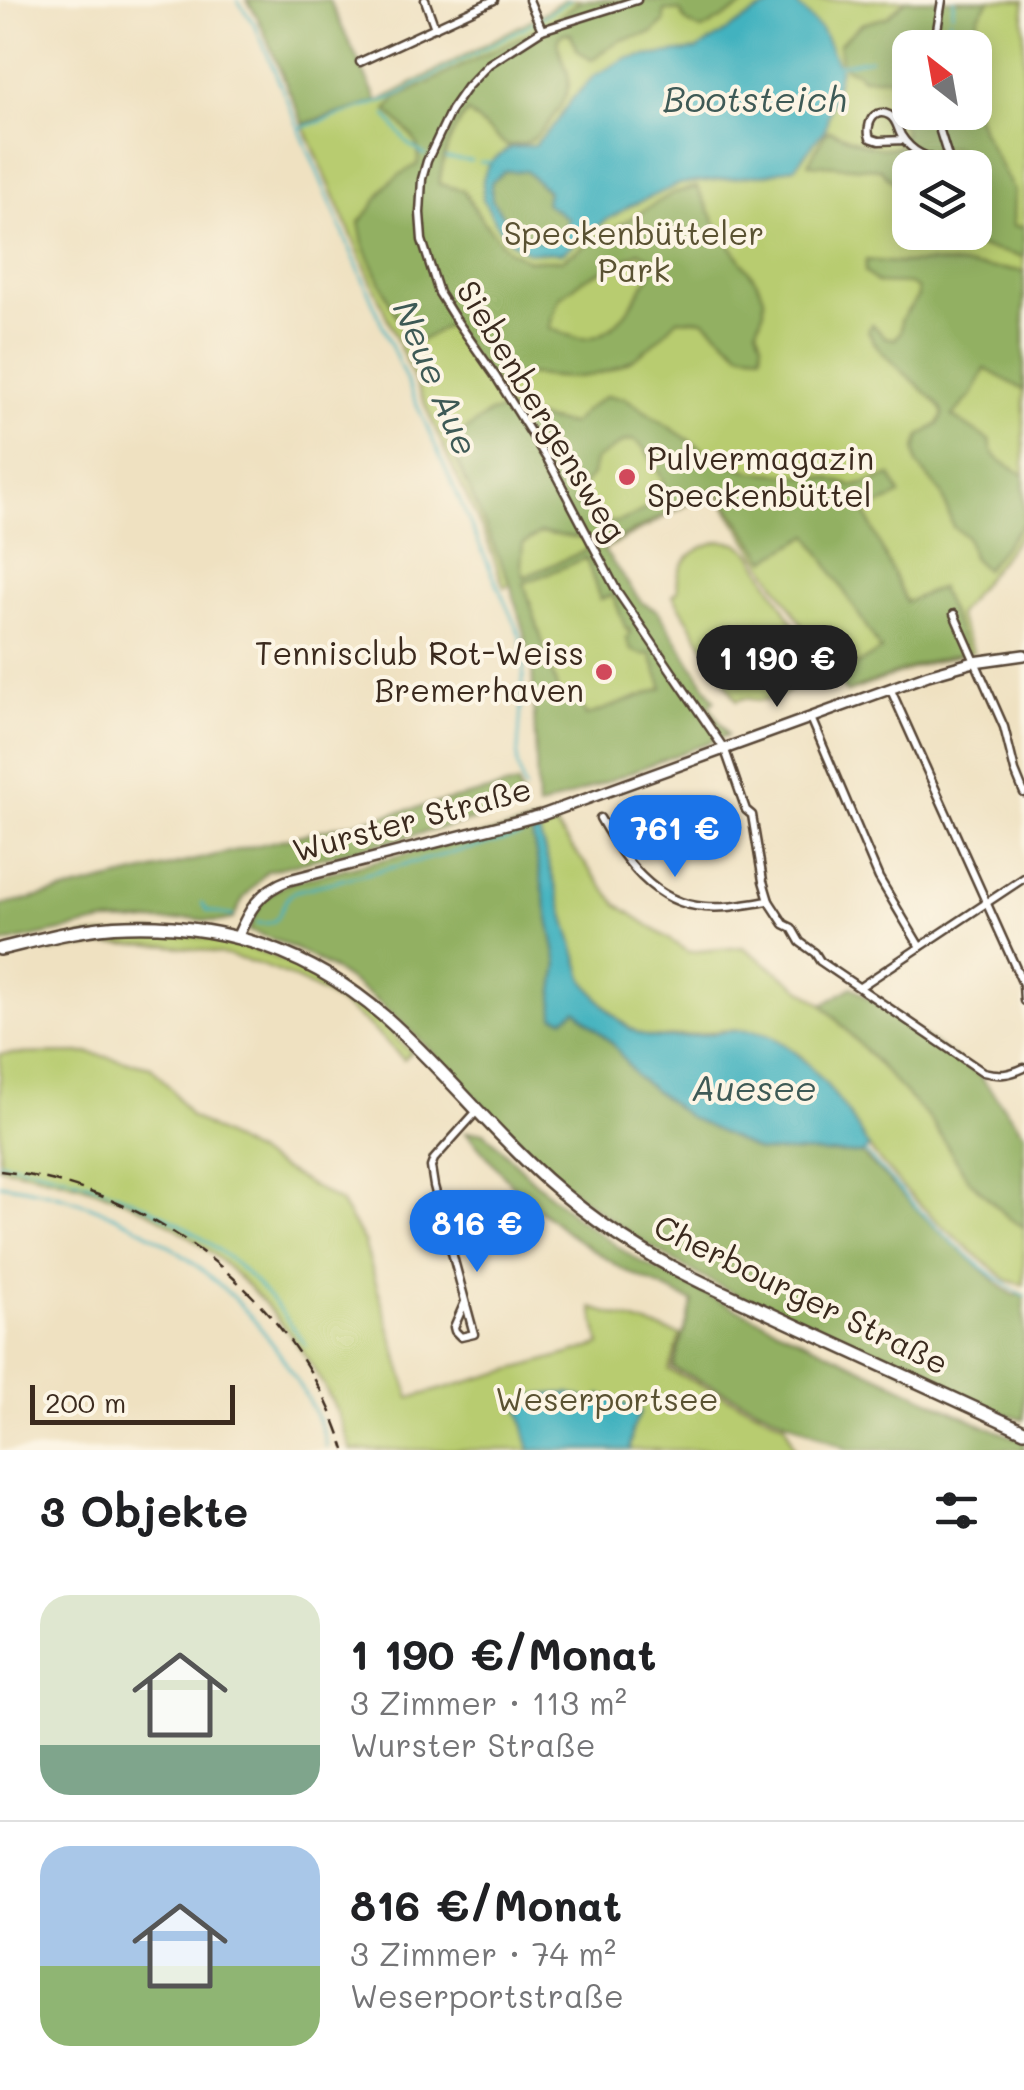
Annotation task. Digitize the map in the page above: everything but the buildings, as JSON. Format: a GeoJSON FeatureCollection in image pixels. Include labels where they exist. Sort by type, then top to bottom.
{"type":"FeatureCollection","features":[{"type":"Feature","properties":{"kind":"main road"},"geometry":{"type":"LineString","coordinates":[[0,949],[120,926],[196,930],[237,938]]}},
{"type":"Feature","properties":{"kind":"main road","name":"Cherbourger Straße"},"geometry":{"type":"LineString","coordinates":[[237,938],[296,958],[344,985],[396,1027],[544,1177],[618,1235],[662,1263],[1024,1431]]}},
{"type":"Feature","properties":{"kind":"street"},"geometry":{"type":"LineString","coordinates":[[425,0],[435,28]]}},
{"type":"Feature","properties":{"kind":"street"},"geometry":{"type":"LineString","coordinates":[[360,62],[494,0]]}},
{"type":"Feature","properties":{"kind":"street"},"geometry":{"type":"LineString","coordinates":[[529,0],[539,23]]}},
{"type":"Feature","properties":{"kind":"street","name":"Siebenbergensweg"},"geometry":{"type":"LineString","coordinates":[[637,0],[539,23],[467,87],[427,161],[422,179],[422,240],[440,292],[454,317],[549,462],[617,591],[725,750],[746,810],[752,815],[769,902]]}},
{"type":"Feature","properties":{"kind":"street"},"geometry":{"type":"LineString","coordinates":[[937,30],[942,0]]}},
{"type":"Feature","properties":{"kind":"street"},"geometry":{"type":"LineString","coordinates":[[904,140],[870,138],[868,123],[879,114],[890,116],[904,140],[922,156],[949,160],[940,130]]}},
{"type":"Feature","properties":{"kind":"street"},"geometry":{"type":"LineString","coordinates":[[954,614],[1004,727],[1024,794]]}},
{"type":"Feature","properties":{"kind":"street","name":"Wurster Straße"},"geometry":{"type":"LineString","coordinates":[[237,938],[251,907],[274,885],[513,824],[890,688],[974,662],[1024,655]]}},
{"type":"Feature","properties":{"kind":"street"},"geometry":{"type":"LineString","coordinates":[[890,688],[1023,984],[1024,1001]]}},
{"type":"Feature","properties":{"kind":"street"},"geometry":{"type":"LineString","coordinates":[[810,718],[879,878],[920,947]]}},
{"type":"Feature","properties":{"kind":"street"},"geometry":{"type":"LineString","coordinates":[[600,818],[638,873],[673,900],[716,908],[769,902],[820,962],[983,1072],[1012,1074],[1024,1068]]}},
{"type":"Feature","properties":{"kind":"street"},"geometry":{"type":"LineString","coordinates":[[860,987],[1024,878]]}},
{"type":"Feature","properties":{"kind":"street"},"geometry":{"type":"LineString","coordinates":[[465,1302],[454,1327],[461,1337],[474,1334],[431,1167],[439,1152],[477,1111]]}},
{"type":"Feature","properties":{"kind":"green space"},"geometry":{"type":"Polygon","coordinates":[[[247,0],[329,0],[378,102],[303,124],[247,0]]]}},
{"type":"Feature","properties":{"kind":"green space","name":"Speckenbütteler Park"},"geometry":{"type":"Polygon","coordinates":[[[563,0],[1024,0],[1024,530],[957,615],[973,652],[925,664],[846,693],[715,490],[605,549],[504,587],[487,540],[303,124],[378,102],[563,0]]]}},
{"type":"Feature","properties":{"kind":"green space"},"geometry":{"type":"Polygon","coordinates":[[[582,0],[754,0],[702,30],[686,22],[680,11],[664,10],[664,22],[652,33],[621,40],[591,60],[576,49],[571,34],[564,33],[559,43],[569,82],[559,108],[545,126],[523,144],[507,146],[467,112],[448,146],[439,184],[463,190],[507,249],[528,260],[561,260],[673,193],[697,187],[721,233],[764,297],[757,328],[761,354],[740,352],[704,320],[678,319],[645,350],[608,371],[570,377],[521,374],[509,383],[485,378],[450,324],[410,347],[363,244],[359,222],[391,181],[417,165],[415,141],[387,110],[396,99],[554,20],[582,0]],[[640,252],[582,280],[559,298],[549,328],[580,338],[606,332],[626,312],[657,262],[640,252]]]}},
{"type":"Feature","properties":{"kind":"green space"},"geometry":{"type":"Polygon","coordinates":[[[906,0],[990,0],[974,30],[892,30],[892,84],[891,78],[861,78],[843,66],[839,44],[862,24],[887,17],[906,0]]]}},
{"type":"Feature","properties":{"kind":"green space"},"geometry":{"type":"Polygon","coordinates":[[[829,130],[873,147],[892,148],[901,146],[905,131],[982,130],[1014,191],[1013,226],[1024,227],[1024,257],[992,250],[992,150],[892,150],[892,181],[880,169],[808,164],[829,130]]]}},
{"type":"Feature","properties":{"kind":"green space"},"geometry":{"type":"Polygon","coordinates":[[[505,171],[526,171],[548,192],[545,203],[569,219],[560,237],[541,241],[521,234],[504,217],[492,201],[491,182],[505,171]]]}},
{"type":"Feature","properties":{"kind":"green space"},"geometry":{"type":"Polygon","coordinates":[[[866,260],[1024,271],[1024,390],[985,369],[972,395],[952,416],[990,441],[998,458],[1024,475],[1024,522],[985,570],[972,557],[967,537],[953,527],[942,494],[917,464],[915,451],[920,436],[938,424],[942,410],[881,351],[868,330],[872,324],[885,337],[895,339],[901,331],[901,320],[918,296],[917,288],[878,283],[865,272],[866,260]]]}},
{"type":"Feature","properties":{"kind":"green space"},"geometry":{"type":"Polygon","coordinates":[[[606,396],[625,398],[719,460],[752,472],[828,478],[852,486],[891,475],[900,495],[865,512],[906,602],[940,588],[967,652],[924,663],[846,692],[819,648],[828,646],[846,671],[881,650],[809,535],[766,560],[716,488],[602,548],[641,602],[658,611],[715,701],[709,705],[728,735],[538,808],[532,662],[510,583],[449,443],[489,413],[508,410],[572,424],[606,396]],[[633,440],[595,460],[592,475],[584,484],[584,496],[575,500],[577,505],[586,501],[603,518],[615,522],[660,497],[664,488],[661,477],[645,449],[633,440]],[[540,533],[523,544],[524,577],[587,550],[588,545],[584,538],[540,533]],[[586,558],[524,583],[562,704],[579,699],[586,716],[663,688],[650,653],[631,650],[626,637],[630,635],[629,629],[613,595],[600,599],[586,558]]]}},
{"type":"Feature","properties":{"kind":"green space"},"geometry":{"type":"Polygon","coordinates":[[[721,541],[738,543],[752,554],[806,645],[807,666],[803,675],[790,690],[771,699],[737,701],[673,595],[678,590],[679,571],[688,557],[721,541]]]}},
{"type":"Feature","properties":{"kind":"green space","name":"Tennisclub Rot-Weiss Bremerhaven"},"geometry":{"type":"Polygon","coordinates":[[[586,558],[600,599],[612,594],[630,635],[650,653],[664,688],[598,765],[580,699],[562,704],[523,583],[586,558]]]}},
{"type":"Feature","properties":{"kind":"green space"},"geometry":{"type":"Polygon","coordinates":[[[518,784],[524,808],[267,871],[243,899],[233,919],[104,922],[0,944],[0,906],[518,784]]]}},
{"type":"Feature","properties":{"kind":"green space"},"geometry":{"type":"Polygon","coordinates":[[[541,821],[555,826],[532,834],[558,964],[553,996],[576,1010],[614,1045],[636,1076],[687,1116],[758,1151],[862,1154],[1002,1287],[1014,1295],[1024,1295],[1024,1420],[984,1407],[743,1297],[658,1251],[588,1203],[545,1167],[431,1051],[350,981],[303,953],[249,931],[264,900],[294,881],[541,821]]]}},
{"type":"Feature","properties":{"kind":"green space"},"geometry":{"type":"Polygon","coordinates":[[[555,826],[617,904],[688,952],[743,947],[823,1005],[932,1122],[968,1179],[1024,1227],[1024,1285],[1006,1280],[902,1187],[794,1051],[769,1037],[741,1030],[650,1037],[637,1033],[612,1013],[584,980],[539,832],[555,826]]]}},
{"type":"Feature","properties":{"kind":"green space"},"geometry":{"type":"Polygon","coordinates":[[[155,932],[233,944],[307,972],[353,1000],[411,1052],[404,1060],[346,1008],[277,971],[241,959],[203,950],[127,944],[49,952],[48,944],[83,936],[155,932]]]}},
{"type":"Feature","properties":{"kind":"green space"},"geometry":{"type":"Polygon","coordinates":[[[852,987],[979,1075],[1024,1133],[1024,1227],[968,1179],[932,1122],[823,1005],[852,987]]]}},
{"type":"Feature","properties":{"kind":"green space"},"geometry":{"type":"Polygon","coordinates":[[[89,1053],[151,1067],[190,1116],[340,1202],[364,1242],[410,1398],[600,1345],[592,1308],[681,1335],[669,1370],[785,1424],[795,1450],[351,1450],[322,1382],[300,1349],[276,1317],[220,1261],[160,1218],[122,1200],[62,1180],[0,1167],[0,1054],[89,1053]]]}},
{"type":"Feature","properties":{"kind":"green space"},"geometry":{"type":"Polygon","coordinates":[[[466,1132],[484,1132],[578,1219],[634,1258],[982,1425],[1024,1441],[1024,1450],[849,1450],[673,1368],[693,1302],[624,1270],[572,1236],[520,1194],[466,1132]]]}},
{"type":"Feature","properties":{"kind":"water","name":"Bootsteich"},"geometry":{"type":"Polygon","coordinates":[[[793,0],[822,31],[840,69],[825,129],[795,167],[680,184],[630,206],[562,253],[528,252],[499,229],[483,199],[487,168],[510,148],[534,145],[594,76],[627,58],[697,50],[775,4],[793,0]],[[505,171],[491,182],[492,201],[521,234],[541,241],[560,237],[569,219],[545,203],[548,191],[526,171],[505,171]]]}},
{"type":"Feature","properties":{"kind":"water","name":"Auesee"},"geometry":{"type":"Polygon","coordinates":[[[539,832],[584,980],[611,1012],[627,1027],[652,1037],[730,1031],[767,1035],[797,1054],[826,1084],[869,1148],[862,1154],[758,1151],[687,1116],[636,1076],[614,1045],[576,1010],[564,1019],[554,1016],[558,964],[532,834],[539,832]]]}},
{"type":"Feature","properties":{"kind":"water","name":"Weserportsee"},"geometry":{"type":"Polygon","coordinates":[[[569,1393],[593,1401],[601,1395],[641,1411],[632,1431],[630,1450],[530,1450],[518,1405],[535,1395],[569,1393]]]}},
{"type":"Feature","properties":{"kind":"waterway","name":"Neue Aue"},"geometry":{"type":"LineString","coordinates":[[237,0],[255,25],[520,636],[524,665],[517,764],[525,790]]}},
{"type":"Feature","properties":{"kind":"waterway"},"geometry":{"type":"LineString","coordinates":[[541,18],[570,0]]}},
{"type":"Feature","properties":{"kind":"waterway"},"geometry":{"type":"LineString","coordinates":[[952,13],[954,0]]}},
{"type":"Feature","properties":{"kind":"waterway"},"geometry":{"type":"LineString","coordinates":[[947,30],[950,19]]}},
{"type":"Feature","properties":{"kind":"waterway"},"geometry":{"type":"LineString","coordinates":[[301,128],[392,98],[534,22]]}},
{"type":"Feature","properties":{"kind":"waterway"},"geometry":{"type":"LineString","coordinates":[[838,65],[870,59]]}},
{"type":"Feature","properties":{"kind":"waterway"},"geometry":{"type":"LineString","coordinates":[[386,115],[409,145],[425,155]]}},
{"type":"Feature","properties":{"kind":"waterway"},"geometry":{"type":"LineString","coordinates":[[446,158],[471,161]]}},
{"type":"Feature","properties":{"kind":"waterway"},"geometry":{"type":"LineString","coordinates":[[480,162],[491,162]]}},
{"type":"Feature","properties":{"kind":"waterway"},"geometry":{"type":"LineString","coordinates":[[257,923],[277,918],[285,901],[296,891],[521,836]]}},
{"type":"Feature","properties":{"kind":"waterway"},"geometry":{"type":"LineString","coordinates":[[202,903],[208,911],[233,916]]}},
{"type":"Feature","properties":{"kind":"waterway","name":"Neue Aue"},"geometry":{"type":"LineString","coordinates":[[865,1152],[960,1249],[1024,1296]]}},
{"type":"Feature","properties":{"kind":"waterway"},"geometry":{"type":"LineString","coordinates":[[0,1162],[111,1191],[180,1224],[242,1269],[307,1346]]}},
{"type":"Feature","properties":{"kind":"waterway"},"geometry":{"type":"LineString","coordinates":[[0,1184],[91,1206],[173,1248],[209,1276],[243,1308],[272,1344],[315,1414],[326,1447]]}},
{"type":"Feature","properties":{"kind":"railway"},"geometry":{"type":"LineString","coordinates":[[0,1171],[57,1182],[112,1201],[165,1227],[213,1261],[256,1300],[293,1346],[323,1396],[345,1450]]}},
{"type":"Feature","properties":{"kind":"place","name":"Pulvermagazin Speckenbüttel"},"geometry":{"type":"Point","coordinates":[627,477]}},
{"type":"Feature","properties":{"kind":"place","name":"Tennisclub Rot-Weiss Bremerhaven"},"geometry":{"type":"Point","coordinates":[604,672]}}]}
